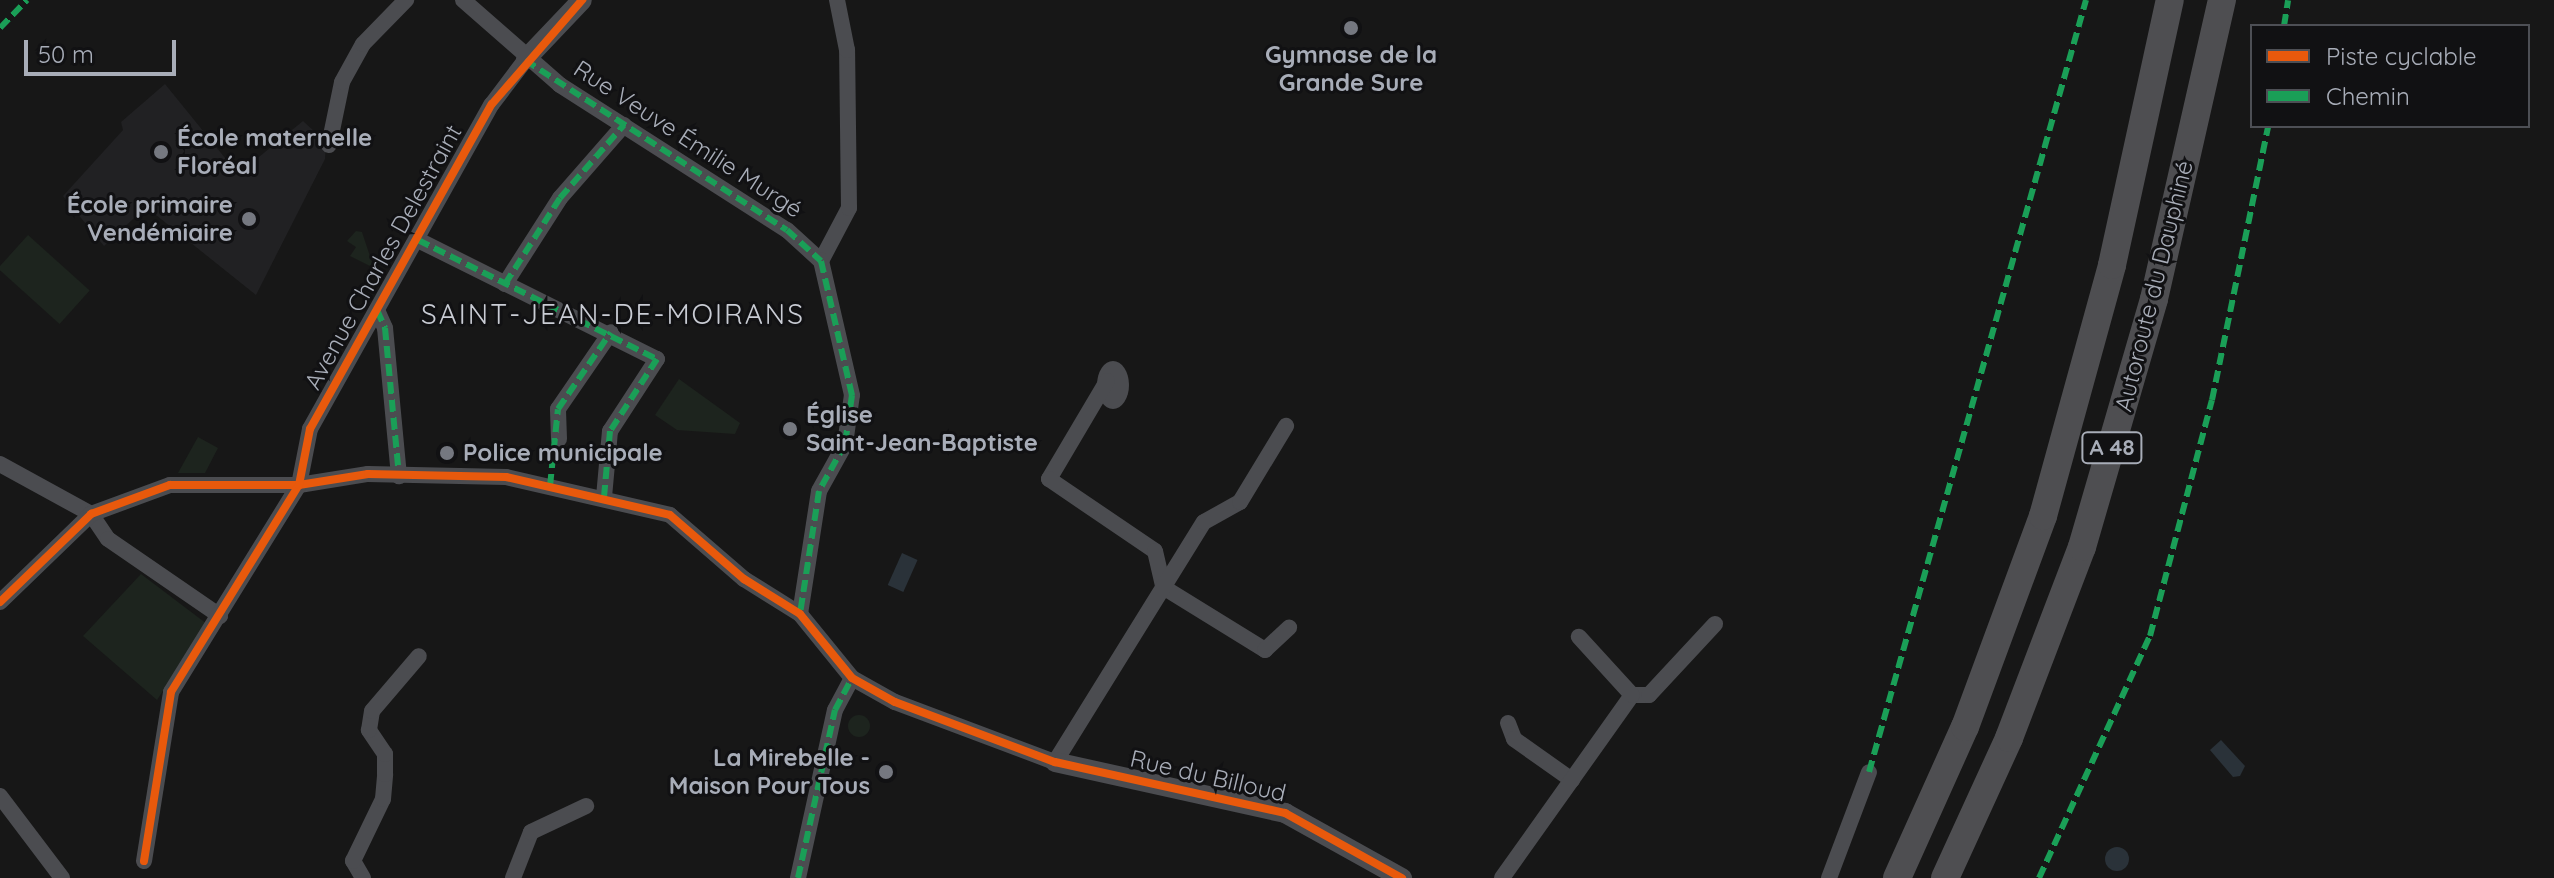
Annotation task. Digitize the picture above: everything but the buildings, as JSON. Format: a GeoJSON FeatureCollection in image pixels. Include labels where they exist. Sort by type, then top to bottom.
{"type":"FeatureCollection","features":[{"type":"Feature","properties":{"kind":"highway","name":"Autoroute du Dauphiné"},"geometry":{"type":"LineString","coordinates":[[1897,878],[1965,727],[2043,516],[2112,265],[2170,0]]}},
{"type":"Feature","properties":{"kind":"highway","name":"Autoroute du Dauphiné"},"geometry":{"type":"LineString","coordinates":[[1945,878],[2009,738],[2082,547],[2154,299],[2222,0]]}},
{"type":"Feature","properties":{"kind":"street"},"geometry":{"type":"LineString","coordinates":[[329,145],[342,82],[363,44],[406,0]]}},
{"type":"Feature","properties":{"kind":"street","name":"Rue Veuve Émilie Murgé"},"geometry":{"type":"LineString","coordinates":[[463,0],[526,59],[787,230],[821,261]]}},
{"type":"Feature","properties":{"kind":"street"},"geometry":{"type":"LineString","coordinates":[[526,59],[582,0]]}},
{"type":"Feature","properties":{"kind":"street"},"geometry":{"type":"LineString","coordinates":[[800,614],[819,491],[845,444],[852,395],[821,261],[849,208],[847,50],[837,0]]}},
{"type":"Feature","properties":{"kind":"street","name":"Avenue Charles Delestraint"},"geometry":{"type":"LineString","coordinates":[[299,485],[310,429],[492,104],[526,59]]}},
{"type":"Feature","properties":{"kind":"street"},"geometry":{"type":"LineString","coordinates":[[505,284],[560,198],[624,125]]}},
{"type":"Feature","properties":{"kind":"street"},"geometry":{"type":"LineString","coordinates":[[418,240],[611,332],[657,359],[610,431],[604,497]]}},
{"type":"Feature","properties":{"kind":"street"},"geometry":{"type":"LineString","coordinates":[[377,310],[387,341],[399,476]]}},
{"type":"Feature","properties":{"kind":"street"},"geometry":{"type":"LineString","coordinates":[[559,439],[558,409],[611,332]]}},
{"type":"Feature","properties":{"kind":"street"},"geometry":{"type":"LineString","coordinates":[[1107,381],[1049,479],[1155,551],[1163,587],[1265,650],[1289,628]]}},
{"type":"Feature","properties":{"kind":"street"},"geometry":{"type":"LineString","coordinates":[[0,602],[91,514],[170,485],[299,485],[399,476],[506,477],[604,497],[670,515],[744,579],[800,614],[852,678],[895,702],[1055,762],[1204,522],[1240,502],[1286,426]]}},
{"type":"Feature","properties":{"kind":"street"},"geometry":{"type":"LineString","coordinates":[[0,464],[91,514],[108,539],[220,616]]}},
{"type":"Feature","properties":{"kind":"street"},"geometry":{"type":"LineString","coordinates":[[144,861],[164,708],[299,485]]}},
{"type":"Feature","properties":{"kind":"street"},"geometry":{"type":"LineString","coordinates":[[1579,637],[1632,695],[1649,695],[1715,624]]}},
{"type":"Feature","properties":{"kind":"street"},"geometry":{"type":"LineString","coordinates":[[363,878],[353,861],[383,799],[385,774],[385,754],[369,730],[372,711],[419,656]]}},
{"type":"Feature","properties":{"kind":"street"},"geometry":{"type":"LineString","coordinates":[[798,878],[835,710],[852,678]]}},
{"type":"Feature","properties":{"kind":"street"},"geometry":{"type":"LineString","coordinates":[[1502,878],[1632,695]]}},
{"type":"Feature","properties":{"kind":"street"},"geometry":{"type":"LineString","coordinates":[[1508,723],[1514,739],[1572,780]]}},
{"type":"Feature","properties":{"kind":"street","name":"Rue du Billoud"},"geometry":{"type":"LineString","coordinates":[[1055,762],[1285,813],[1398,876]]}},
{"type":"Feature","properties":{"kind":"street"},"geometry":{"type":"LineString","coordinates":[[1829,878],[1869,772]]}},
{"type":"Feature","properties":{"kind":"street"},"geometry":{"type":"LineString","coordinates":[[0,796],[62,878]]}},
{"type":"Feature","properties":{"kind":"street"},"geometry":{"type":"LineString","coordinates":[[513,878],[531,832],[586,806]]}},
{"type":"Feature","properties":{"kind":"shaded area"},"geometry":{"type":"Polygon","coordinates":[[[165,84],[238,174],[303,121],[326,142],[325,159],[256,295],[146,207],[104,246],[63,196],[123,130],[121,122],[165,84]]]}},
{"type":"Feature","properties":{"kind":"shaded area"},"geometry":{"type":"Polygon","coordinates":[[[356,231],[362,232],[374,268],[350,256],[356,247],[347,241],[356,231]]]}},
{"type":"Feature","properties":{"kind":"shaded area"},"geometry":{"type":"Polygon","coordinates":[[[28,235],[90,291],[60,324],[0,270],[0,266],[28,235]]]}},
{"type":"Feature","properties":{"kind":"shaded area"},"geometry":{"type":"Polygon","coordinates":[[[679,379],[740,423],[735,434],[677,430],[655,415],[679,379]]]}},
{"type":"Feature","properties":{"kind":"shaded area"},"geometry":{"type":"Polygon","coordinates":[[[198,437],[218,448],[205,473],[178,473],[198,437]]]}},
{"type":"Feature","properties":{"kind":"shaded area"},"geometry":{"type":"Polygon","coordinates":[[[902,553],[918,560],[903,592],[888,585],[902,553]]]}},
{"type":"Feature","properties":{"kind":"shaded area"},"geometry":{"type":"Polygon","coordinates":[[[141,574],[207,624],[157,700],[83,636],[141,574]]]}},
{"type":"Feature","properties":{"kind":"shaded area"},"geometry":{"type":"Polygon","coordinates":[[[859,715],[867,718],[870,726],[867,734],[859,737],[851,734],[848,726],[851,718],[859,715]]]}},
{"type":"Feature","properties":{"kind":"shaded area"},"geometry":{"type":"Polygon","coordinates":[[[2221,740],[2245,766],[2240,776],[2233,777],[2210,750],[2221,740]]]}},
{"type":"Feature","properties":{"kind":"shaded area"},"geometry":{"type":"Polygon","coordinates":[[[2117,847],[2128,854],[2129,859],[2122,870],[2117,871],[2106,864],[2105,859],[2112,848],[2117,847]]]}},
{"type":"Feature","properties":{"kind":"marked path"},"geometry":{"type":"LineString","coordinates":[[0,28],[27,0]]}},
{"type":"Feature","properties":{"kind":"marked path"},"geometry":{"type":"LineString","coordinates":[[1869,772],[2086,0]]}},
{"type":"Feature","properties":{"kind":"marked path"},"geometry":{"type":"LineString","coordinates":[[2284,24],[2288,0]]}},
{"type":"Feature","properties":{"kind":"marked path"},"geometry":{"type":"LineString","coordinates":[[525,60],[787,230],[821,261],[852,395],[845,444],[819,491],[800,614]]}},
{"type":"Feature","properties":{"kind":"marked path"},"geometry":{"type":"LineString","coordinates":[[505,284],[560,198],[624,125]]}},
{"type":"Feature","properties":{"kind":"marked path"},"geometry":{"type":"LineString","coordinates":[[2039,878],[2150,636],[2212,400],[2268,128]]}},
{"type":"Feature","properties":{"kind":"marked path"},"geometry":{"type":"LineString","coordinates":[[418,240],[657,359],[610,431],[604,497]]}},
{"type":"Feature","properties":{"kind":"marked path"},"geometry":{"type":"LineString","coordinates":[[377,310],[385,328],[399,476]]}},
{"type":"Feature","properties":{"kind":"marked path"},"geometry":{"type":"LineString","coordinates":[[550,486],[558,409],[611,332]]}},
{"type":"Feature","properties":{"kind":"marked path"},"geometry":{"type":"LineString","coordinates":[[798,878],[835,710],[852,678]]}},
{"type":"Feature","properties":{"kind":"cycle path"},"geometry":{"type":"LineString","coordinates":[[144,861],[171,692],[299,485],[310,429],[492,104],[582,0]]}},
{"type":"Feature","properties":{"kind":"cycle path"},"geometry":{"type":"LineString","coordinates":[[0,602],[91,514],[170,485],[299,485],[368,474],[506,477],[670,515],[744,579],[800,614],[852,678],[895,702],[1055,762],[1285,813],[1402,878]]}},
{"type":"Feature","properties":{"kind":"place","name":"Gymnase de la Grande Sure"},"geometry":{"type":"Point","coordinates":[1351,28]}},
{"type":"Feature","properties":{"kind":"place","name":"École maternelle Floréal"},"geometry":{"type":"Point","coordinates":[161,152]}},
{"type":"Feature","properties":{"kind":"place","name":"École primaire Vendémiaire"},"geometry":{"type":"Point","coordinates":[249,219]}},
{"type":"Feature","properties":{"kind":"place","name":"Église Saint-Jean-Baptiste"},"geometry":{"type":"Point","coordinates":[790,429]}},
{"type":"Feature","properties":{"kind":"place","name":"Police municipale"},"geometry":{"type":"Point","coordinates":[447,453]}},
{"type":"Feature","properties":{"kind":"place","name":"La Mirebelle - Maison Pour Tous"},"geometry":{"type":"Point","coordinates":[886,772]}},
{"type":"Feature","properties":{"kind":"district","name":"SAINT-JEAN-DE-MOIRANS"},"geometry":{"type":"Point","coordinates":[613,314]}}]}
